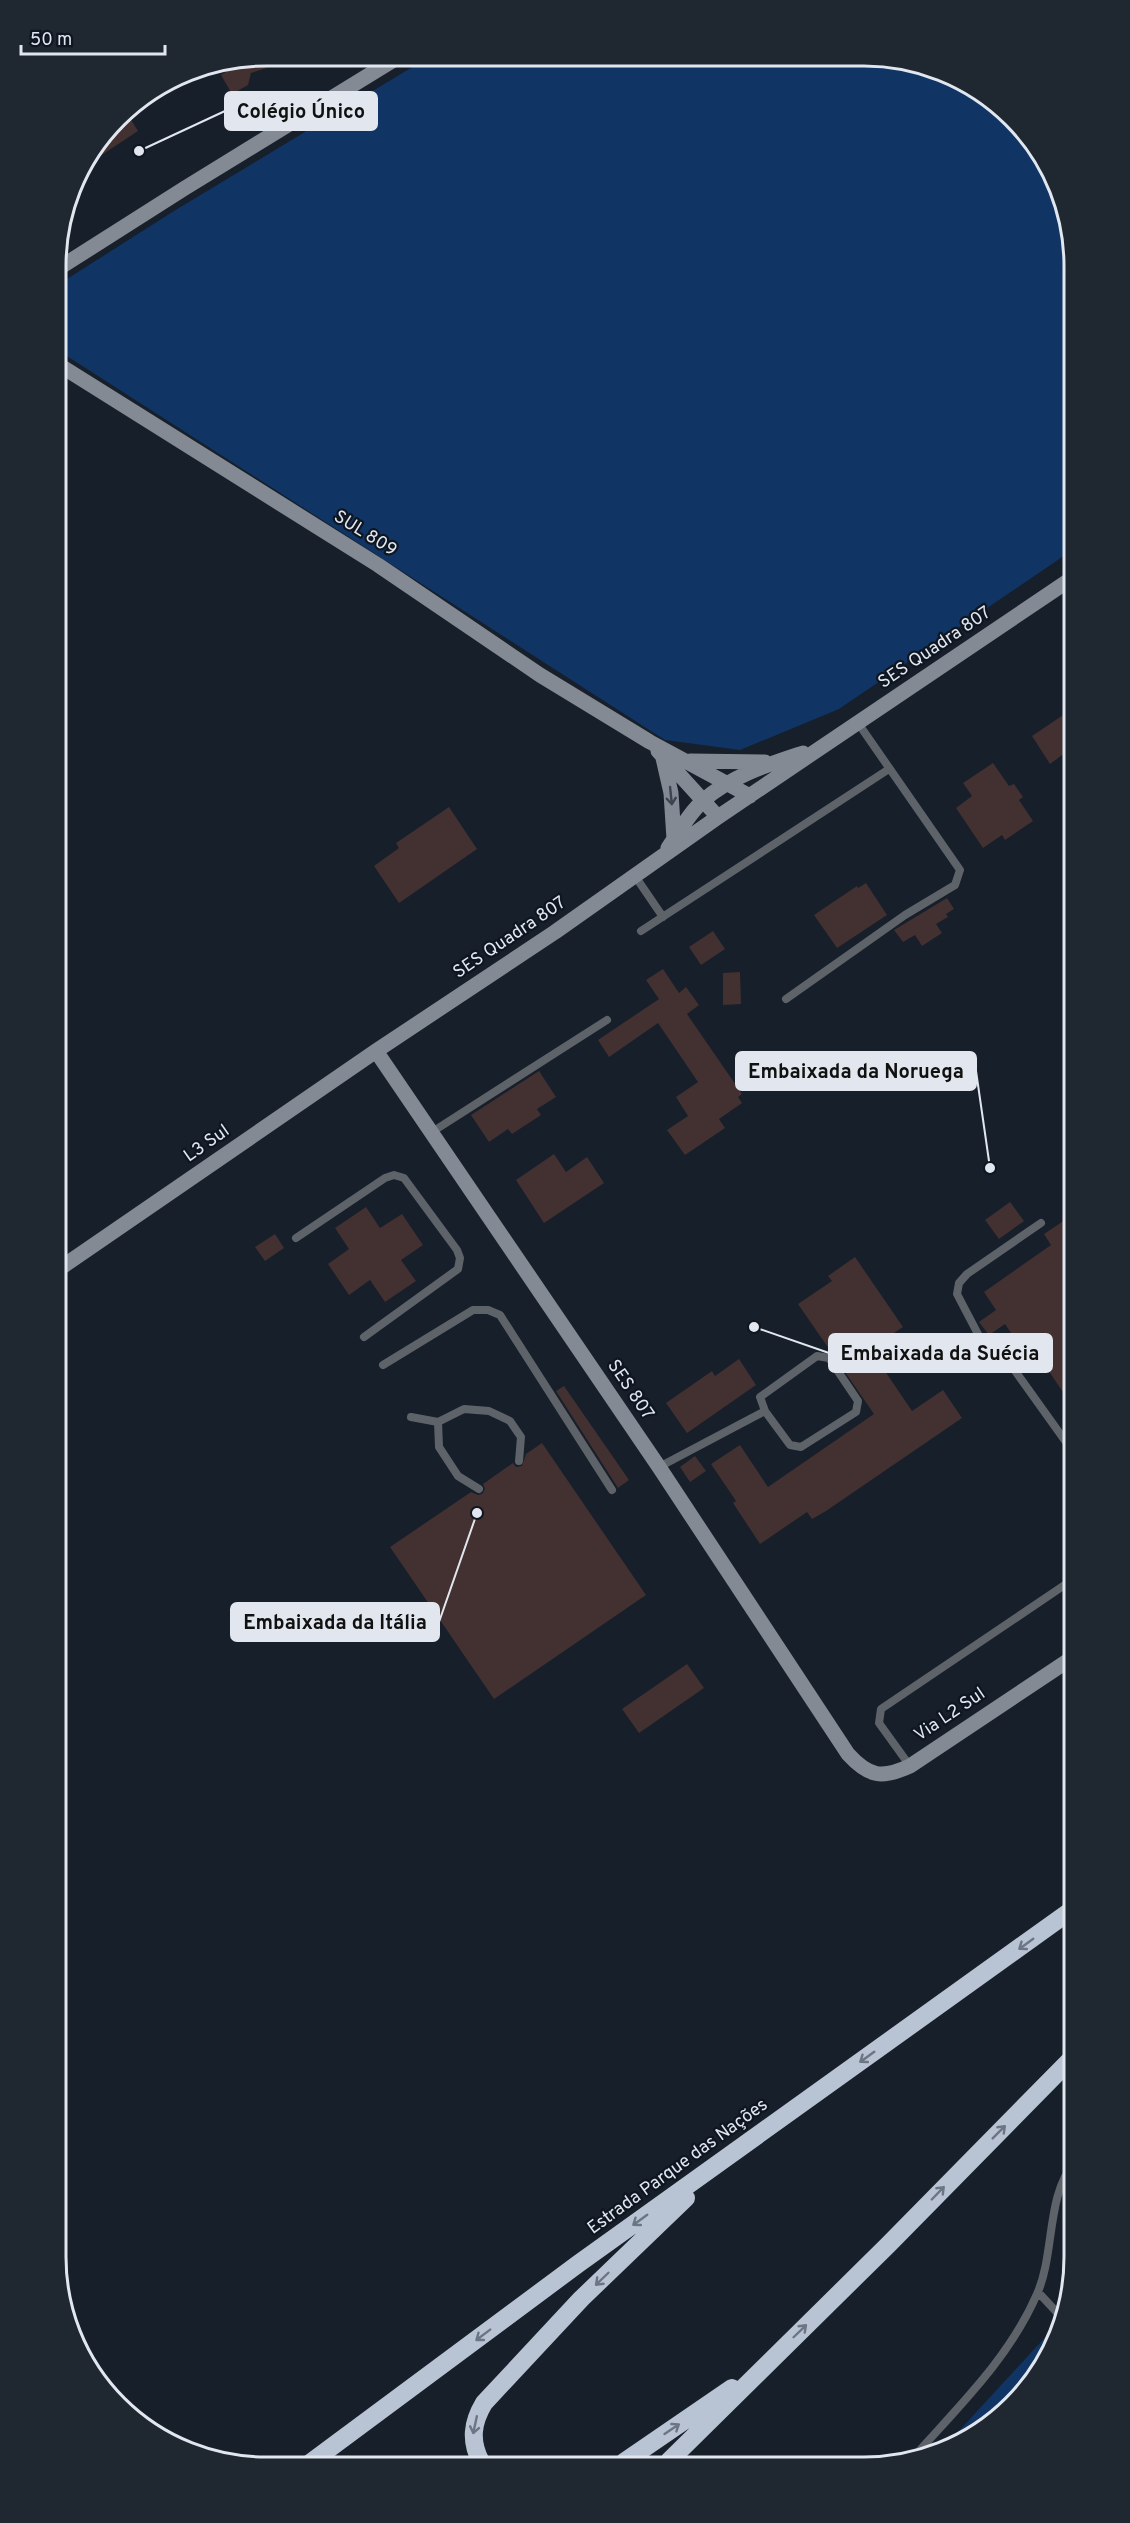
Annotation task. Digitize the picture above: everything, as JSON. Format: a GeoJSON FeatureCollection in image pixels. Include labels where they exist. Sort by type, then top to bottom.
{"type":"FeatureCollection","features":[{"type":"Feature","properties":{"kind":"highway","name":"Estrada Parque das Nações"},"geometry":{"type":"LineString","coordinates":[[318,2457],[578,2264],[1064,1915]]}},
{"type":"Feature","properties":{"kind":"highway"},"geometry":{"type":"LineString","coordinates":[[674,2457],[1064,2066]]}},
{"type":"Feature","properties":{"kind":"highway"},"geometry":{"type":"LineString","coordinates":[[479,2457],[472,2441],[477,2414],[484,2403],[581,2299],[735,2151]]}},
{"type":"Feature","properties":{"kind":"highway"},"geometry":{"type":"LineString","coordinates":[[631,2457],[768,2363]]}},
{"type":"Feature","properties":{"kind":"street"},"geometry":{"type":"LineString","coordinates":[[66,264],[384,66]]}},
{"type":"Feature","properties":{"kind":"street","name":"SUL 809"},"geometry":{"type":"LineString","coordinates":[[66,369],[378,565],[540,675],[650,742],[750,796]]}},
{"type":"Feature","properties":{"kind":"street","name":"SES Quadra 807"},"geometry":{"type":"LineString","coordinates":[[376,1051],[555,932],[718,817],[1064,584]]}},
{"type":"Feature","properties":{"kind":"street","name":"SUL 809"},"geometry":{"type":"LineString","coordinates":[[650,742],[718,817]]}},
{"type":"Feature","properties":{"kind":"street","name":"SES Quadra 807"},"geometry":{"type":"LineString","coordinates":[[664,855],[703,800],[728,784],[786,759],[823,747]]}},
{"type":"Feature","properties":{"kind":"street"},"geometry":{"type":"LineString","coordinates":[[662,755],[671,794],[675,839]]}},
{"type":"Feature","properties":{"kind":"street"},"geometry":{"type":"LineString","coordinates":[[686,761],[754,763],[786,759]]}},
{"type":"Feature","properties":{"kind":"street","name":"SES 807"},"geometry":{"type":"LineString","coordinates":[[376,1051],[659,1467],[848,1754]]}},
{"type":"Feature","properties":{"kind":"street","name":"L3 Sul"},"geometry":{"type":"LineString","coordinates":[[66,1264],[376,1051]]}},
{"type":"Feature","properties":{"kind":"street","name":"Via L2 Sul"},"geometry":{"type":"LineString","coordinates":[[848,1754],[859,1766],[874,1774],[897,1772],[910,1766],[1064,1663]]}},
{"type":"Feature","properties":{"kind":"lane"},"geometry":{"type":"LineString","coordinates":[[786,999],[905,915],[955,885],[958,879],[960,870],[858,723]]}},
{"type":"Feature","properties":{"kind":"lane"},"geometry":{"type":"LineString","coordinates":[[641,931],[889,769]]}},
{"type":"Feature","properties":{"kind":"lane"},"geometry":{"type":"LineString","coordinates":[[634,876],[663,917]]}},
{"type":"Feature","properties":{"kind":"lane"},"geometry":{"type":"LineString","coordinates":[[432,1132],[607,1020]]}},
{"type":"Feature","properties":{"kind":"lane"},"geometry":{"type":"LineString","coordinates":[[296,1238],[385,1178],[394,1175],[404,1178],[456,1250],[460,1258],[458,1269],[364,1337]]}},
{"type":"Feature","properties":{"kind":"lane"},"geometry":{"type":"LineString","coordinates":[[1041,1223],[967,1274],[959,1283],[957,1294],[979,1336],[1003,1354],[1064,1439]]}},
{"type":"Feature","properties":{"kind":"lane"},"geometry":{"type":"LineString","coordinates":[[382,1365],[473,1310],[488,1310],[500,1315],[612,1490]]}},
{"type":"Feature","properties":{"kind":"lane"},"geometry":{"type":"LineString","coordinates":[[817,1356],[830,1358],[858,1401],[856,1413],[801,1447],[790,1445],[765,1411],[759,1401],[762,1394],[817,1356]]}},
{"type":"Feature","properties":{"kind":"lane"},"geometry":{"type":"LineString","coordinates":[[411,1417],[438,1422],[464,1409],[489,1411],[510,1420],[520,1437],[519,1461]]}},
{"type":"Feature","properties":{"kind":"lane"},"geometry":{"type":"LineString","coordinates":[[659,1467],[765,1411]]}},
{"type":"Feature","properties":{"kind":"lane"},"geometry":{"type":"LineString","coordinates":[[438,1422],[439,1447],[458,1476],[479,1489]]}},
{"type":"Feature","properties":{"kind":"lane"},"geometry":{"type":"LineString","coordinates":[[910,1766],[879,1724],[880,1709],[1064,1585]]}},
{"type":"Feature","properties":{"kind":"lane"},"geometry":{"type":"LineString","coordinates":[[922,2448],[989,2374],[1012,2341],[1038,2292],[1045,2271],[1059,2192],[1064,2182]]}},
{"type":"Feature","properties":{"kind":"lane"},"geometry":{"type":"LineString","coordinates":[[1038,2292],[1056,2312]]}},
{"type":"Feature","properties":{"kind":"shaded area"},"geometry":{"type":"Polygon","coordinates":[[[414,66],[864,66],[903,70],[929,77],[975,100],[1014,134],[1037,166],[1049,189],[1057,214],[1064,266],[1064,556],[839,709],[740,750],[665,740],[66,355],[66,280],[174,211],[414,66]]]}},
{"type":"Feature","properties":{"kind":"shaded area"},"geometry":{"type":"Polygon","coordinates":[[[1049,2333],[1037,2357],[1014,2389],[996,2407],[975,2423],[958,2432],[1049,2333]]]}},
{"type":"Feature","properties":{"kind":"building"},"geometry":{"type":"Polygon","coordinates":[[[273,66],[251,73],[248,85],[232,94],[221,75],[229,70],[273,66]]]}},
{"type":"Feature","properties":{"kind":"building"},"geometry":{"type":"Polygon","coordinates":[[[131,119],[138,131],[99,157],[107,144],[131,119]]]}},
{"type":"Feature","properties":{"kind":"building"},"geometry":{"type":"Polygon","coordinates":[[[1064,714],[1064,754],[1050,764],[1032,736],[1064,714]]]}},
{"type":"Feature","properties":{"kind":"building"},"geometry":{"type":"Polygon","coordinates":[[[993,763],[1009,786],[1014,784],[1023,797],[1019,800],[1033,821],[1005,840],[1002,835],[983,848],[956,808],[972,796],[963,783],[993,763]]]}},
{"type":"Feature","properties":{"kind":"building"},"geometry":{"type":"Polygon","coordinates":[[[449,807],[477,849],[399,903],[374,866],[399,848],[396,843],[449,807]]]}},
{"type":"Feature","properties":{"kind":"building"},"geometry":{"type":"Polygon","coordinates":[[[866,883],[887,915],[837,948],[814,915],[857,886],[858,888],[866,883]]]}},
{"type":"Feature","properties":{"kind":"building"},"geometry":{"type":"Polygon","coordinates":[[[947,898],[954,909],[946,914],[948,917],[936,924],[942,933],[922,946],[915,935],[903,942],[894,930],[947,898]]]}},
{"type":"Feature","properties":{"kind":"building"},"geometry":{"type":"Polygon","coordinates":[[[713,931],[725,949],[701,965],[689,947],[713,931]]]}},
{"type":"Feature","properties":{"kind":"building"},"geometry":{"type":"Polygon","coordinates":[[[663,969],[679,993],[686,987],[699,1005],[687,1014],[742,1094],[738,1097],[742,1103],[719,1119],[725,1128],[685,1155],[667,1130],[688,1116],[676,1097],[698,1082],[658,1023],[609,1057],[598,1040],[659,999],[646,980],[663,969]]]}},
{"type":"Feature","properties":{"kind":"building"},"geometry":{"type":"Polygon","coordinates":[[[740,972],[741,1004],[723,1005],[723,973],[740,972]]]}},
{"type":"Feature","properties":{"kind":"building"},"geometry":{"type":"Polygon","coordinates":[[[539,1071],[556,1097],[537,1109],[541,1115],[512,1134],[508,1129],[489,1142],[471,1115],[539,1071]]]}},
{"type":"Feature","properties":{"kind":"building"},"geometry":{"type":"Polygon","coordinates":[[[554,1154],[566,1172],[587,1157],[604,1183],[544,1223],[516,1180],[554,1154]]]}},
{"type":"Feature","properties":{"kind":"building"},"geometry":{"type":"Polygon","coordinates":[[[1010,1202],[1024,1221],[999,1239],[985,1220],[1010,1202]]]}},
{"type":"Feature","properties":{"kind":"building"},"geometry":{"type":"Polygon","coordinates":[[[366,1207],[380,1228],[402,1214],[423,1245],[401,1260],[416,1281],[385,1302],[370,1280],[349,1295],[328,1264],[349,1249],[335,1228],[366,1207]]]}},
{"type":"Feature","properties":{"kind":"building"},"geometry":{"type":"Polygon","coordinates":[[[1064,1221],[1064,1394],[1044,1364],[1036,1370],[1005,1324],[989,1335],[979,1322],[996,1310],[984,1292],[1051,1245],[1044,1234],[1064,1221]]]}},
{"type":"Feature","properties":{"kind":"building"},"geometry":{"type":"Polygon","coordinates":[[[275,1234],[284,1248],[265,1261],[255,1247],[275,1234]]]}},
{"type":"Feature","properties":{"kind":"building"},"geometry":{"type":"Polygon","coordinates":[[[855,1257],[903,1327],[870,1349],[912,1411],[943,1390],[962,1418],[826,1511],[812,1519],[807,1512],[760,1544],[733,1503],[736,1501],[711,1464],[740,1445],[768,1487],[874,1414],[798,1304],[832,1281],[828,1276],[855,1257]]]}},
{"type":"Feature","properties":{"kind":"building"},"geometry":{"type":"Polygon","coordinates":[[[739,1359],[756,1385],[687,1433],[666,1403],[712,1371],[715,1376],[739,1359]]]}},
{"type":"Feature","properties":{"kind":"building"},"geometry":{"type":"Polygon","coordinates":[[[564,1386],[629,1480],[618,1488],[556,1391],[564,1386]]]}},
{"type":"Feature","properties":{"kind":"building"},"geometry":{"type":"Polygon","coordinates":[[[542,1443],[646,1595],[494,1699],[390,1547],[471,1492],[482,1494],[485,1489],[483,1484],[513,1463],[516,1467],[522,1466],[526,1454],[542,1443]]]}},
{"type":"Feature","properties":{"kind":"building"},"geometry":{"type":"Polygon","coordinates":[[[695,1456],[706,1471],[690,1482],[680,1467],[695,1456]]]}},
{"type":"Feature","properties":{"kind":"building"},"geometry":{"type":"Polygon","coordinates":[[[687,1664],[704,1688],[639,1733],[622,1709],[687,1664]]]}},
{"type":"Feature","properties":{"kind":"place","name":"Colégio Único"},"geometry":{"type":"Point","coordinates":[139,151]}},
{"type":"Feature","properties":{"kind":"place","name":"Embaixada da Noruega"},"geometry":{"type":"Point","coordinates":[990,1168]}},
{"type":"Feature","properties":{"kind":"place","name":"Embaixada da Suécia"},"geometry":{"type":"Point","coordinates":[754,1327]}},
{"type":"Feature","properties":{"kind":"place","name":"Embaixada da Itália"},"geometry":{"type":"Point","coordinates":[477,1513]}}]}
